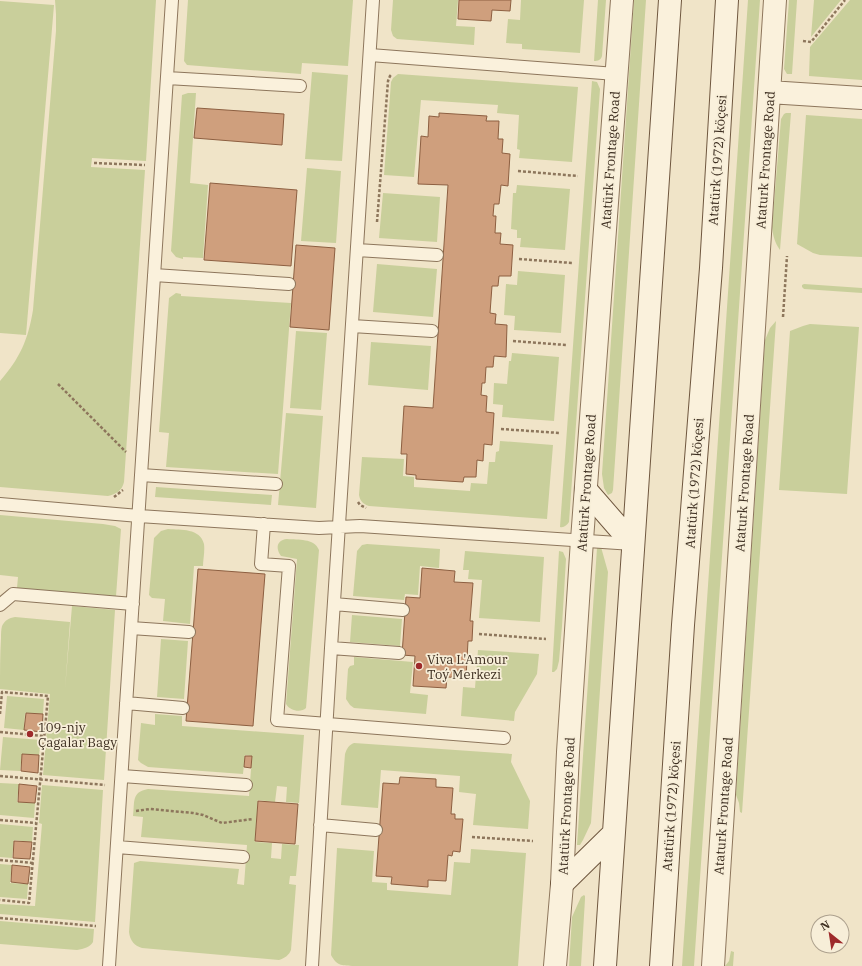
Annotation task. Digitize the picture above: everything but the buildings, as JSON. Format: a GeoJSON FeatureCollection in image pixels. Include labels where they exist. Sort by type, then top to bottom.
{"type":"FeatureCollection","features":[{"type":"Feature","properties":{"kind":"main road","name":"Atatürk Frontage Road"},"geometry":{"type":"LineString","coordinates":[[555,966],[562,884],[568,752],[582,540],[622,0]]}},
{"type":"Feature","properties":{"kind":"main road"},"geometry":{"type":"LineString","coordinates":[[605,966],[670,0]]}},
{"type":"Feature","properties":{"kind":"main road","name":"Atatürk (1972) köçesi"},"geometry":{"type":"LineString","coordinates":[[660,966],[683,633],[711,268],[727,0]]}},
{"type":"Feature","properties":{"kind":"main road","name":"Ataturk Frontage Road"},"geometry":{"type":"LineString","coordinates":[[712,966],[775,0]]}},
{"type":"Feature","properties":{"kind":"main road"},"geometry":{"type":"LineString","coordinates":[[769,92],[862,98]]}},
{"type":"Feature","properties":{"kind":"main road"},"geometry":{"type":"LineString","coordinates":[[586,490],[633,544]]}},
{"type":"Feature","properties":{"kind":"main road"},"geometry":{"type":"LineString","coordinates":[[562,884],[614,833]]}},
{"type":"Feature","properties":{"kind":"lane"},"geometry":{"type":"LineString","coordinates":[[109,966],[172,0]]}},
{"type":"Feature","properties":{"kind":"lane"},"geometry":{"type":"LineString","coordinates":[[312,966],[326,724],[373,0]]}},
{"type":"Feature","properties":{"kind":"lane"},"geometry":{"type":"LineString","coordinates":[[370,55],[616,74]]}},
{"type":"Feature","properties":{"kind":"lane"},"geometry":{"type":"LineString","coordinates":[[167,78],[300,86]]}},
{"type":"Feature","properties":{"kind":"lane"},"geometry":{"type":"LineString","coordinates":[[357,250],[437,256]]}},
{"type":"Feature","properties":{"kind":"lane"},"geometry":{"type":"LineString","coordinates":[[154,275],[289,284]]}},
{"type":"Feature","properties":{"kind":"lane"},"geometry":{"type":"LineString","coordinates":[[352,326],[432,332]]}},
{"type":"Feature","properties":{"kind":"lane"},"geometry":{"type":"LineString","coordinates":[[141,475],[276,484]]}},
{"type":"Feature","properties":{"kind":"lane"},"geometry":{"type":"LineString","coordinates":[[0,504],[139,516],[319,528],[360,526],[633,544]]}},
{"type":"Feature","properties":{"kind":"lane"},"geometry":{"type":"LineString","coordinates":[[264,524],[261,564],[289,566],[277,720],[504,738]]}},
{"type":"Feature","properties":{"kind":"lane"},"geometry":{"type":"LineString","coordinates":[[0,605],[13,594],[133,604]]}},
{"type":"Feature","properties":{"kind":"lane"},"geometry":{"type":"LineString","coordinates":[[334,604],[403,610]]}},
{"type":"Feature","properties":{"kind":"lane"},"geometry":{"type":"LineString","coordinates":[[131,628],[189,632]]}},
{"type":"Feature","properties":{"kind":"lane"},"geometry":{"type":"LineString","coordinates":[[331,648],[399,653]]}},
{"type":"Feature","properties":{"kind":"lane"},"geometry":{"type":"LineString","coordinates":[[126,704],[183,708]]}},
{"type":"Feature","properties":{"kind":"lane"},"geometry":{"type":"LineString","coordinates":[[122,776],[246,785]]}},
{"type":"Feature","properties":{"kind":"lane"},"geometry":{"type":"LineString","coordinates":[[320,825],[376,830]]}},
{"type":"Feature","properties":{"kind":"lane"},"geometry":{"type":"LineString","coordinates":[[117,847],[243,857]]}},
{"type":"Feature","properties":{"kind":"path"},"geometry":{"type":"LineString","coordinates":[[803,41],[811,42],[846,0]]}},
{"type":"Feature","properties":{"kind":"path"},"geometry":{"type":"LineString","coordinates":[[375,251],[388,81],[393,73]]}},
{"type":"Feature","properties":{"kind":"path"},"geometry":{"type":"LineString","coordinates":[[94,163],[147,166]]}},
{"type":"Feature","properties":{"kind":"path"},"geometry":{"type":"LineString","coordinates":[[518,172],[578,176]]}},
{"type":"Feature","properties":{"kind":"path"},"geometry":{"type":"LineString","coordinates":[[783,317],[787,256]]}},
{"type":"Feature","properties":{"kind":"path"},"geometry":{"type":"LineString","coordinates":[[519,259],[572,263]]}},
{"type":"Feature","properties":{"kind":"path"},"geometry":{"type":"LineString","coordinates":[[513,342],[566,345]]}},
{"type":"Feature","properties":{"kind":"path"},"geometry":{"type":"LineString","coordinates":[[58,384],[128,454],[128,446]]}},
{"type":"Feature","properties":{"kind":"path"},"geometry":{"type":"LineString","coordinates":[[501,429],[560,434]]}},
{"type":"Feature","properties":{"kind":"path"},"geometry":{"type":"LineString","coordinates":[[112,498],[121,492],[124,487]]}},
{"type":"Feature","properties":{"kind":"path"},"geometry":{"type":"LineString","coordinates":[[357,500],[360,505],[368,509]]}},
{"type":"Feature","properties":{"kind":"path"},"geometry":{"type":"LineString","coordinates":[[479,634],[546,639]]}},
{"type":"Feature","properties":{"kind":"path"},"geometry":{"type":"LineString","coordinates":[[0,714],[2,692],[48,696],[29,903],[0,900]]}},
{"type":"Feature","properties":{"kind":"path"},"geometry":{"type":"LineString","coordinates":[[0,732],[44,736]]}},
{"type":"Feature","properties":{"kind":"path"},"geometry":{"type":"LineString","coordinates":[[0,776],[106,785]]}},
{"type":"Feature","properties":{"kind":"path"},"geometry":{"type":"LineString","coordinates":[[133,811],[150,809],[193,813],[203,815],[222,823],[253,819]]}},
{"type":"Feature","properties":{"kind":"path"},"geometry":{"type":"LineString","coordinates":[[0,820],[36,823]]}},
{"type":"Feature","properties":{"kind":"path"},"geometry":{"type":"LineString","coordinates":[[472,837],[533,841]]}},
{"type":"Feature","properties":{"kind":"path"},"geometry":{"type":"LineString","coordinates":[[0,860],[33,863]]}},
{"type":"Feature","properties":{"kind":"path"},"geometry":{"type":"LineString","coordinates":[[0,918],[96,926]]}},
{"type":"Feature","properties":{"kind":"green space"},"geometry":{"type":"Polygon","coordinates":[[[55,0],[156,0],[146,161],[92,158],[91,167],[145,170],[124,482],[122,488],[118,492],[108,496],[0,487],[0,381],[13,364],[26,340],[33,310],[56,31],[55,0]]]}},
{"type":"Feature","properties":{"kind":"green space"},"geometry":{"type":"Polygon","coordinates":[[[188,0],[353,0],[348,66],[302,63],[301,74],[187,65],[184,61],[188,0]]]}},
{"type":"Feature","properties":{"kind":"green space"},"geometry":{"type":"Polygon","coordinates":[[[393,0],[458,0],[456,26],[475,27],[474,45],[397,39],[393,36],[391,30],[393,0]]]}},
{"type":"Feature","properties":{"kind":"green space"},"geometry":{"type":"Polygon","coordinates":[[[521,0],[584,0],[580,53],[522,49],[522,44],[506,43],[508,19],[520,20],[521,0]]]}},
{"type":"Feature","properties":{"kind":"green space"},"geometry":{"type":"Polygon","coordinates":[[[598,0],[606,0],[602,56],[599,60],[594,61],[598,0]]]}},
{"type":"Feature","properties":{"kind":"green space"},"geometry":{"type":"Polygon","coordinates":[[[634,0],[646,0],[613,490],[612,493],[608,495],[604,488],[602,474],[634,0]]]}},
{"type":"Feature","properties":{"kind":"green space"},"geometry":{"type":"Polygon","coordinates":[[[748,0],[760,0],[694,966],[682,966],[748,0]]]}},
{"type":"Feature","properties":{"kind":"green space"},"geometry":{"type":"Polygon","coordinates":[[[789,0],[797,0],[792,74],[787,74],[784,69],[789,0]]]}},
{"type":"Feature","properties":{"kind":"green space"},"geometry":{"type":"Polygon","coordinates":[[[814,0],[841,0],[811,37],[814,0]]]}},
{"type":"Feature","properties":{"kind":"green space"},"geometry":{"type":"Polygon","coordinates":[[[850,0],[862,0],[862,80],[809,76],[810,47],[850,0]]]}},
{"type":"Feature","properties":{"kind":"green space"},"geometry":{"type":"Polygon","coordinates":[[[0,1],[54,5],[26,335],[0,333],[0,1]]]}},
{"type":"Feature","properties":{"kind":"green space"},"geometry":{"type":"Polygon","coordinates":[[[312,72],[348,75],[342,161],[305,159],[312,72]]]}},
{"type":"Feature","properties":{"kind":"green space"},"geometry":{"type":"Polygon","coordinates":[[[398,74],[578,87],[572,162],[519,158],[520,150],[517,149],[519,115],[497,113],[498,105],[421,100],[414,177],[384,175],[391,82],[398,74]]]}},
{"type":"Feature","properties":{"kind":"green space"},"geometry":{"type":"Polygon","coordinates":[[[592,81],[597,82],[600,89],[569,522],[565,526],[560,527],[592,81]]]}},
{"type":"Feature","properties":{"kind":"green space"},"geometry":{"type":"Polygon","coordinates":[[[196,93],[190,183],[208,185],[203,258],[183,257],[183,259],[176,257],[171,251],[182,95],[196,93]]]}},
{"type":"Feature","properties":{"kind":"green space"},"geometry":{"type":"Polygon","coordinates":[[[786,113],[791,113],[780,250],[774,239],[772,227],[781,119],[786,113]]]}},
{"type":"Feature","properties":{"kind":"green space"},"geometry":{"type":"Polygon","coordinates":[[[806,115],[862,119],[862,257],[820,255],[813,253],[797,244],[806,115]]]}},
{"type":"Feature","properties":{"kind":"green space"},"geometry":{"type":"Polygon","coordinates":[[[307,168],[341,171],[336,243],[301,241],[307,168]]]}},
{"type":"Feature","properties":{"kind":"green space"},"geometry":{"type":"Polygon","coordinates":[[[517,185],[570,189],[565,250],[520,247],[521,238],[517,238],[517,230],[511,229],[513,193],[516,193],[517,185]]]}},
{"type":"Feature","properties":{"kind":"green space"},"geometry":{"type":"Polygon","coordinates":[[[383,193],[440,197],[437,242],[379,238],[383,193]]]}},
{"type":"Feature","properties":{"kind":"green space"},"geometry":{"type":"Polygon","coordinates":[[[377,264],[437,269],[433,317],[373,312],[377,264]]]}},
{"type":"Feature","properties":{"kind":"green space"},"geometry":{"type":"Polygon","coordinates":[[[518,271],[565,275],[561,333],[514,330],[515,316],[504,315],[506,284],[517,285],[518,271]]]}},
{"type":"Feature","properties":{"kind":"green space"},"geometry":{"type":"Polygon","coordinates":[[[802,285],[862,288],[862,293],[804,289],[802,285]]]}},
{"type":"Feature","properties":{"kind":"green space"},"geometry":{"type":"Polygon","coordinates":[[[176,293],[181,294],[181,296],[291,303],[278,474],[166,467],[169,433],[159,432],[169,298],[176,293]]]}},
{"type":"Feature","properties":{"kind":"green space"},"geometry":{"type":"Polygon","coordinates":[[[776,321],[742,813],[740,812],[736,795],[765,340],[770,328],[776,321]]]}},
{"type":"Feature","properties":{"kind":"green space"},"geometry":{"type":"Polygon","coordinates":[[[810,324],[859,327],[847,494],[779,490],[790,331],[810,324]]]}},
{"type":"Feature","properties":{"kind":"green space"},"geometry":{"type":"Polygon","coordinates":[[[296,331],[327,333],[321,410],[290,408],[296,331]]]}},
{"type":"Feature","properties":{"kind":"green space"},"geometry":{"type":"Polygon","coordinates":[[[371,342],[431,346],[428,390],[368,385],[371,342]]]}},
{"type":"Feature","properties":{"kind":"green space"},"geometry":{"type":"Polygon","coordinates":[[[512,353],[559,357],[554,421],[502,417],[503,405],[493,404],[494,383],[507,384],[509,361],[511,361],[512,353]]]}},
{"type":"Feature","properties":{"kind":"green space"},"geometry":{"type":"Polygon","coordinates":[[[286,413],[323,416],[316,508],[278,505],[286,413]]]}},
{"type":"Feature","properties":{"kind":"green space"},"geometry":{"type":"Polygon","coordinates":[[[500,441],[553,445],[547,519],[369,506],[363,503],[360,499],[362,457],[404,459],[403,476],[414,477],[414,487],[470,491],[471,483],[487,484],[489,462],[495,462],[496,452],[499,451],[500,441]]]}},
{"type":"Feature","properties":{"kind":"green space"},"geometry":{"type":"Polygon","coordinates":[[[156,487],[272,495],[271,505],[155,497],[156,487]]]}},
{"type":"Feature","properties":{"kind":"green space"},"geometry":{"type":"Polygon","coordinates":[[[0,515],[103,524],[115,526],[121,529],[116,596],[17,588],[18,577],[0,575],[0,515]]]}},
{"type":"Feature","properties":{"kind":"green space"},"geometry":{"type":"Polygon","coordinates":[[[168,529],[194,532],[199,535],[204,544],[203,566],[194,566],[190,624],[163,621],[165,599],[152,598],[149,595],[154,538],[161,531],[168,529]]]}},
{"type":"Feature","properties":{"kind":"green space"},"geometry":{"type":"Polygon","coordinates":[[[287,539],[313,543],[319,550],[306,708],[299,711],[293,710],[286,704],[297,559],[281,556],[279,553],[279,543],[287,539]]]}},
{"type":"Feature","properties":{"kind":"green space"},"geometry":{"type":"Polygon","coordinates":[[[367,544],[440,549],[439,568],[420,566],[418,595],[405,594],[404,600],[353,596],[357,551],[362,545],[367,544]]]}},
{"type":"Feature","properties":{"kind":"green space"},"geometry":{"type":"Polygon","coordinates":[[[601,547],[608,572],[591,823],[580,845],[577,845],[597,548],[601,547]]]}},
{"type":"Feature","properties":{"kind":"green space"},"geometry":{"type":"Polygon","coordinates":[[[465,551],[544,557],[540,622],[479,618],[482,580],[468,579],[469,570],[463,570],[465,551]]]}},
{"type":"Feature","properties":{"kind":"green space"},"geometry":{"type":"Polygon","coordinates":[[[559,551],[563,552],[566,559],[559,661],[557,669],[552,672],[559,551]]]}},
{"type":"Feature","properties":{"kind":"green space"},"geometry":{"type":"Polygon","coordinates":[[[72,606],[115,610],[104,780],[43,775],[50,694],[0,689],[2,628],[6,621],[15,617],[70,622],[65,689],[72,606]]]}},
{"type":"Feature","properties":{"kind":"green space"},"geometry":{"type":"Polygon","coordinates":[[[352,615],[402,619],[400,646],[350,642],[352,615]]]}},
{"type":"Feature","properties":{"kind":"green space"},"geometry":{"type":"Polygon","coordinates":[[[161,639],[188,641],[184,699],[157,697],[161,639]]]}},
{"type":"Feature","properties":{"kind":"green space"},"geometry":{"type":"Polygon","coordinates":[[[478,650],[539,654],[537,674],[515,712],[514,721],[461,716],[463,687],[475,688],[478,650]]]}},
{"type":"Feature","properties":{"kind":"green space"},"geometry":{"type":"Polygon","coordinates":[[[354,657],[413,662],[410,693],[428,695],[426,714],[354,708],[350,705],[346,699],[348,669],[350,666],[354,665],[354,657]]]}},
{"type":"Feature","properties":{"kind":"green space"},"geometry":{"type":"Polygon","coordinates":[[[7,696],[44,699],[43,714],[25,713],[24,730],[4,728],[7,696]]]}},
{"type":"Feature","properties":{"kind":"green space"},"geometry":{"type":"Polygon","coordinates":[[[155,714],[182,716],[182,726],[304,735],[299,803],[286,802],[287,787],[277,786],[275,802],[258,800],[255,842],[272,843],[271,858],[281,859],[282,844],[299,845],[296,876],[290,876],[289,884],[296,885],[291,950],[288,955],[283,958],[279,960],[142,948],[137,946],[132,940],[129,932],[134,863],[140,861],[239,869],[237,884],[244,885],[247,845],[141,837],[143,817],[133,816],[136,795],[143,790],[148,789],[249,796],[252,756],[245,755],[243,774],[148,767],[141,763],[138,760],[141,723],[155,725],[155,714]]]}},
{"type":"Feature","properties":{"kind":"green space"},"geometry":{"type":"Polygon","coordinates":[[[3,737],[41,740],[39,755],[22,754],[20,771],[0,770],[3,737]]]}},
{"type":"Feature","properties":{"kind":"green space"},"geometry":{"type":"Polygon","coordinates":[[[354,743],[512,754],[511,762],[530,801],[528,829],[473,825],[476,794],[459,792],[460,776],[381,770],[378,808],[341,805],[345,754],[348,747],[354,743]]]}},
{"type":"Feature","properties":{"kind":"green space"},"geometry":{"type":"Polygon","coordinates":[[[0,783],[19,784],[17,802],[35,803],[34,818],[0,815],[0,783]]]}},
{"type":"Feature","properties":{"kind":"green space"},"geometry":{"type":"Polygon","coordinates":[[[42,785],[103,790],[95,922],[0,914],[0,904],[35,906],[42,824],[39,823],[42,785]]]}},
{"type":"Feature","properties":{"kind":"green space"},"geometry":{"type":"Polygon","coordinates":[[[0,824],[33,827],[32,842],[14,840],[12,858],[0,857],[0,824]]]}},
{"type":"Feature","properties":{"kind":"green space"},"geometry":{"type":"Polygon","coordinates":[[[337,848],[374,851],[372,882],[387,883],[387,890],[451,895],[454,862],[470,863],[471,849],[526,853],[518,966],[352,966],[337,963],[331,955],[337,848]]]}},
{"type":"Feature","properties":{"kind":"green space"},"geometry":{"type":"Polygon","coordinates":[[[0,864],[12,865],[10,883],[28,884],[27,899],[0,897],[0,864]]]}},
{"type":"Feature","properties":{"kind":"green space"},"geometry":{"type":"Polygon","coordinates":[[[584,895],[581,966],[569,966],[572,917],[581,897],[584,895]]]}},
{"type":"Feature","properties":{"kind":"green space"},"geometry":{"type":"Polygon","coordinates":[[[0,921],[94,929],[93,942],[86,948],[77,950],[0,944],[0,921]]]}},
{"type":"Feature","properties":{"kind":"green space"},"geometry":{"type":"Polygon","coordinates":[[[731,951],[734,952],[733,966],[725,966],[729,961],[731,951]]]}},
{"type":"Feature","properties":{"kind":"place","name":"Viva L'Amour Toý Merkezi"},"geometry":{"type":"Point","coordinates":[419,666]}},
{"type":"Feature","properties":{"kind":"place","name":"109-njy Çagalar Bagy"},"geometry":{"type":"Point","coordinates":[30,734]}}]}
